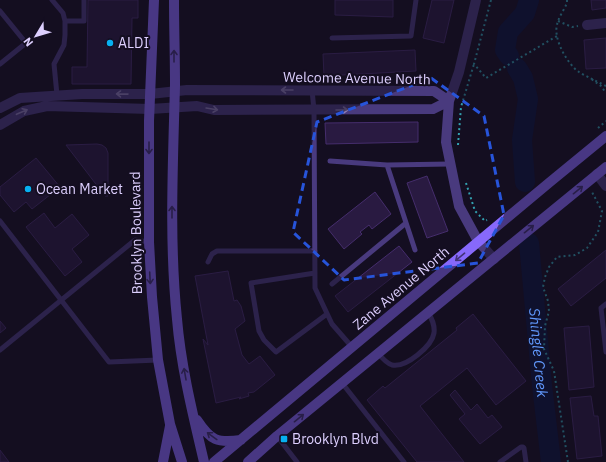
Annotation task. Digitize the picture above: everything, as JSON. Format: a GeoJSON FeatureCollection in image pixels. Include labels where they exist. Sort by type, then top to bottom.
{"type":"FeatureCollection","features":[{"type":"Feature","properties":{"kind":"main road","name":"Brooklyn Boulevard"},"geometry":{"type":"LineString","coordinates":[[154,0],[150,94],[148,242],[158,360],[170,424],[182,462]]}},
{"type":"Feature","properties":{"kind":"main road"},"geometry":{"type":"LineString","coordinates":[[174,0],[172,251],[174,285],[184,371],[204,462]]}},
{"type":"Feature","properties":{"kind":"main road","name":"Zane Avenue North"},"geometry":{"type":"LineString","coordinates":[[214,462],[606,136]]}},
{"type":"Feature","properties":{"kind":"main road"},"geometry":{"type":"LineString","coordinates":[[248,462],[277,436],[606,167]]}},
{"type":"Feature","properties":{"kind":"main road"},"geometry":{"type":"LineString","coordinates":[[192,412],[204,430],[216,440],[226,442],[241,440]]}},
{"type":"Feature","properties":{"kind":"main road"},"geometry":{"type":"LineString","coordinates":[[163,462],[170,424]]}},
{"type":"Feature","properties":{"kind":"street"},"geometry":{"type":"LineString","coordinates":[[476,0],[459,72],[450,101],[446,142],[459,206],[478,241],[494,259]]}},
{"type":"Feature","properties":{"kind":"street"},"geometry":{"type":"LineString","coordinates":[[587,25],[606,23]]}},
{"type":"Feature","properties":{"kind":"street","name":"Welcome Avenue North"},"geometry":{"type":"LineString","coordinates":[[0,108],[20,98],[82,94],[150,94],[187,90],[434,91],[450,101]]}},
{"type":"Feature","properties":{"kind":"street","name":"Welcome Avenue North"},"geometry":{"type":"LineString","coordinates":[[0,125],[24,111],[47,106],[150,109],[197,106],[214,110],[433,109],[450,101]]}},
{"type":"Feature","properties":{"kind":"street"},"geometry":{"type":"LineString","coordinates":[[597,174],[606,186]]}},
{"type":"Feature","properties":{"kind":"lane"},"geometry":{"type":"LineString","coordinates":[[52,0],[63,13],[65,21],[64,45],[54,64],[57,95]]}},
{"type":"Feature","properties":{"kind":"lane"},"geometry":{"type":"LineString","coordinates":[[65,21],[84,21],[84,0]]}},
{"type":"Feature","properties":{"kind":"lane"},"geometry":{"type":"LineString","coordinates":[[332,38],[411,36],[416,0]]}},
{"type":"Feature","properties":{"kind":"lane"},"geometry":{"type":"LineString","coordinates":[[0,11],[26,43],[0,64]]}},
{"type":"Feature","properties":{"kind":"lane"},"geometry":{"type":"LineString","coordinates":[[312,90],[314,110],[315,288],[332,324],[352,347]]}},
{"type":"Feature","properties":{"kind":"lane"},"geometry":{"type":"LineString","coordinates":[[330,161],[387,165],[450,164]]}},
{"type":"Feature","properties":{"kind":"lane"},"geometry":{"type":"LineString","coordinates":[[387,165],[415,250]]}},
{"type":"Feature","properties":{"kind":"lane"},"geometry":{"type":"LineString","coordinates":[[0,221],[109,362],[158,360]]}},
{"type":"Feature","properties":{"kind":"lane"},"geometry":{"type":"LineString","coordinates":[[332,284],[406,223]]}},
{"type":"Feature","properties":{"kind":"lane"},"geometry":{"type":"LineString","coordinates":[[0,350],[135,240],[148,242]]}},
{"type":"Feature","properties":{"kind":"lane"},"geometry":{"type":"LineString","coordinates":[[208,262],[212,254],[217,251],[315,251]]}},
{"type":"Feature","properties":{"kind":"lane"},"geometry":{"type":"LineString","coordinates":[[315,273],[251,283],[259,331],[264,340],[276,352],[327,314]]}},
{"type":"Feature","properties":{"kind":"lane"},"geometry":{"type":"LineString","coordinates":[[606,304],[601,308],[606,352]]}},
{"type":"Feature","properties":{"kind":"lane"},"geometry":{"type":"LineString","coordinates":[[378,353],[390,365],[396,366],[407,362],[428,346],[434,331],[434,323],[428,312]]}},
{"type":"Feature","properties":{"kind":"lane"},"geometry":{"type":"LineString","coordinates":[[342,383],[404,462]]}},
{"type":"Feature","properties":{"kind":"lane"},"geometry":{"type":"LineString","coordinates":[[277,436],[297,462]]}},
{"type":"Feature","properties":{"kind":"lane"},"geometry":{"type":"LineString","coordinates":[[500,462],[521,447],[524,448],[526,462]]}},
{"type":"Feature","properties":{"kind":"path"},"geometry":{"type":"LineString","coordinates":[[458,148],[460,106],[474,64],[490,0]]}},
{"type":"Feature","properties":{"kind":"path"},"geometry":{"type":"LineString","coordinates":[[567,0],[556,26],[560,45],[571,65],[579,72],[606,86]]}},
{"type":"Feature","properties":{"kind":"path"},"geometry":{"type":"LineString","coordinates":[[558,21],[572,27],[587,25]]}},
{"type":"Feature","properties":{"kind":"path"},"geometry":{"type":"LineString","coordinates":[[474,64],[486,78],[557,36]]}},
{"type":"Feature","properties":{"kind":"path"},"geometry":{"type":"LineString","coordinates":[[590,78],[601,86],[606,93]]}},
{"type":"Feature","properties":{"kind":"path"},"geometry":{"type":"LineString","coordinates":[[596,130],[606,121]]}},
{"type":"Feature","properties":{"kind":"path"},"geometry":{"type":"LineString","coordinates":[[465,176],[476,211],[485,221],[490,218]]}},
{"type":"Feature","properties":{"kind":"path"},"geometry":{"type":"LineString","coordinates":[[568,462],[554,371],[544,349],[545,326],[549,311],[548,301],[543,287],[549,267],[558,257],[575,255],[588,248],[598,232],[602,211],[592,192],[585,184]]}},
{"type":"Feature","properties":{"kind":"highlighted area"},"geometry":{"type":"Polygon","coordinates":[[[431,78],[484,116],[504,215],[478,263],[344,280],[293,232],[317,122],[431,78]]]}},
{"type":"Feature","properties":{"kind":"building","name":"ALDI"},"geometry":{"type":"Polygon","coordinates":[[[88,0],[138,0],[138,18],[132,18],[131,84],[72,84],[72,67],[87,67],[88,0]]]}},
{"type":"Feature","properties":{"kind":"building"},"geometry":{"type":"Polygon","coordinates":[[[335,0],[393,0],[393,17],[335,15],[335,0]]]}},
{"type":"Feature","properties":{"kind":"building"},"geometry":{"type":"Polygon","coordinates":[[[432,0],[454,0],[444,43],[423,38],[432,0]]]}},
{"type":"Feature","properties":{"kind":"building"},"geometry":{"type":"Polygon","coordinates":[[[591,0],[606,0],[606,8],[592,10],[591,0]]]}},
{"type":"Feature","properties":{"kind":"building"},"geometry":{"type":"Polygon","coordinates":[[[606,38],[606,68],[586,69],[584,40],[606,38]]]}},
{"type":"Feature","properties":{"kind":"building"},"geometry":{"type":"Polygon","coordinates":[[[415,50],[416,71],[324,76],[323,54],[415,50]]]}},
{"type":"Feature","properties":{"kind":"building"},"geometry":{"type":"Polygon","coordinates":[[[418,122],[418,142],[326,144],[325,123],[418,122]]]}},
{"type":"Feature","properties":{"kind":"building"},"geometry":{"type":"Polygon","coordinates":[[[97,144],[106,148],[108,153],[108,196],[105,196],[66,145],[97,144]]]}},
{"type":"Feature","properties":{"kind":"building"},"geometry":{"type":"Polygon","coordinates":[[[36,158],[60,187],[32,209],[26,202],[14,212],[0,195],[0,187],[36,158]]]}},
{"type":"Feature","properties":{"kind":"building"},"geometry":{"type":"Polygon","coordinates":[[[427,176],[448,231],[427,238],[407,183],[427,176]]]}},
{"type":"Feature","properties":{"kind":"building"},"geometry":{"type":"Polygon","coordinates":[[[375,192],[391,214],[372,229],[369,225],[360,232],[362,234],[344,249],[328,229],[375,192]]]}},
{"type":"Feature","properties":{"kind":"building"},"geometry":{"type":"Polygon","coordinates":[[[44,213],[55,228],[72,214],[89,235],[72,249],[82,262],[65,276],[26,227],[44,213]]]}},
{"type":"Feature","properties":{"kind":"building"},"geometry":{"type":"Polygon","coordinates":[[[399,246],[412,262],[348,312],[335,296],[399,246]]]}},
{"type":"Feature","properties":{"kind":"building"},"geometry":{"type":"Polygon","coordinates":[[[606,250],[606,278],[571,306],[558,289],[606,250]]]}},
{"type":"Feature","properties":{"kind":"building"},"geometry":{"type":"Polygon","coordinates":[[[228,271],[234,301],[237,300],[241,306],[245,321],[235,329],[242,355],[249,364],[260,356],[275,375],[254,392],[248,393],[249,396],[216,403],[203,339],[208,345],[195,276],[228,271]]]}},
{"type":"Feature","properties":{"kind":"building"},"geometry":{"type":"Polygon","coordinates":[[[473,314],[526,381],[496,405],[467,368],[420,406],[464,462],[417,462],[367,400],[383,386],[385,388],[457,330],[456,328],[473,314]]]}},
{"type":"Feature","properties":{"kind":"building"},"geometry":{"type":"Polygon","coordinates":[[[0,321],[6,328],[0,333],[0,321]]]}},
{"type":"Feature","properties":{"kind":"building"},"geometry":{"type":"Polygon","coordinates":[[[589,326],[594,387],[569,390],[564,328],[589,326]]]}},
{"type":"Feature","properties":{"kind":"building"},"geometry":{"type":"Polygon","coordinates":[[[455,390],[471,410],[477,404],[488,418],[492,415],[502,427],[480,444],[459,419],[465,414],[450,395],[455,390]]]}},
{"type":"Feature","properties":{"kind":"building"},"geometry":{"type":"Polygon","coordinates":[[[591,396],[594,416],[598,416],[602,456],[577,459],[570,398],[591,396]]]}},
{"type":"Feature","properties":{"kind":"building"},"geometry":{"type":"Polygon","coordinates":[[[0,450],[9,462],[0,462],[0,450]]]}},
{"type":"Feature","properties":{"kind":"waterway","name":"Shingle Creek"},"geometry":{"type":"LineString","coordinates":[[509,56],[505,50],[508,32],[525,13],[529,0]]}},
{"type":"Feature","properties":{"kind":"waterway","name":"Shingle Creek"},"geometry":{"type":"LineString","coordinates":[[517,68],[523,78],[528,99],[522,140],[525,182]]}},
{"type":"Feature","properties":{"kind":"waterway","name":"Shingle Creek"},"geometry":{"type":"LineString","coordinates":[[529,243],[542,385],[551,462]]}},
{"type":"Feature","properties":{"kind":"place","name":"ALDI"},"geometry":{"type":"Point","coordinates":[110,43]}},
{"type":"Feature","properties":{"kind":"place","name":"Ocean Market"},"geometry":{"type":"Point","coordinates":[28,189]}},
{"type":"Feature","properties":{"kind":"place","name":"Brooklyn Blvd"},"geometry":{"type":"Point","coordinates":[284,439]}}]}
